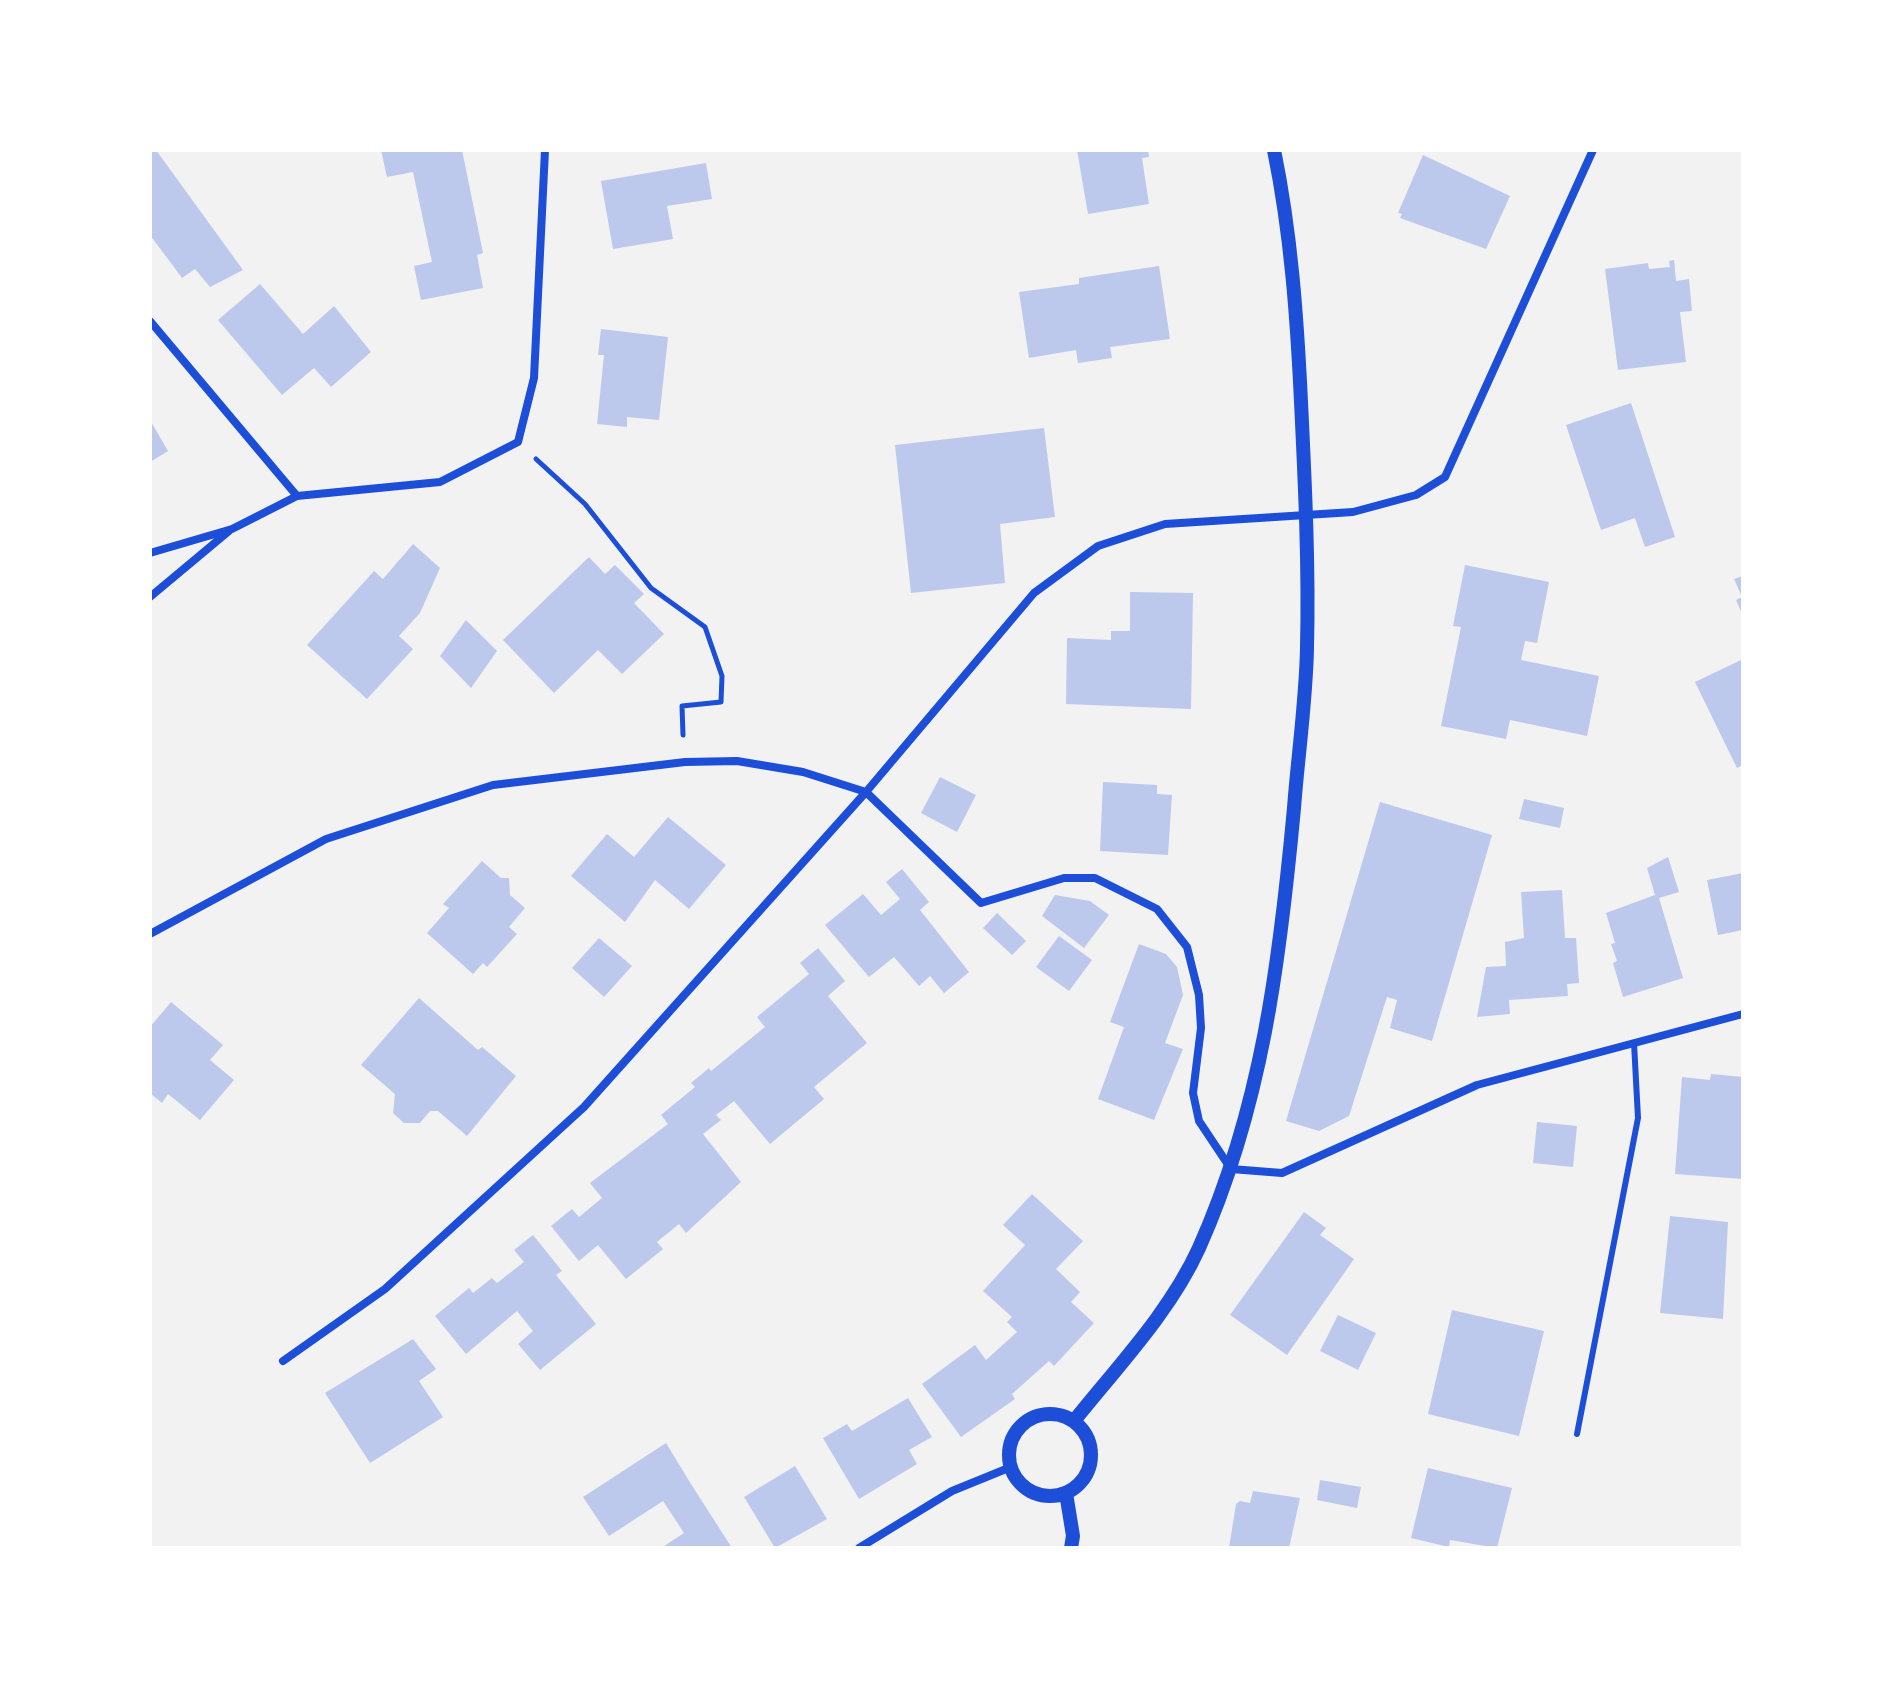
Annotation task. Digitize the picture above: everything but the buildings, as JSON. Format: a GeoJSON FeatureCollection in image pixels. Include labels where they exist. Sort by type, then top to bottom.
{"type":"FeatureCollection","features":[{"type":"Feature","properties":{"kind":"street"},"geometry":{"type":"LineString","coordinates":[[150,553],[232,529],[297,496],[440,482],[518,442],[534,378],[545,150]]}},
{"type":"Feature","properties":{"kind":"street"},"geometry":{"type":"LineString","coordinates":[[1074,1421],[1171,1297],[1197,1252],[1231,1169],[1258,1077],[1280,951],[1307,651],[1307,514],[1299,360],[1285,206],[1274,150]]}},
{"type":"Feature","properties":{"kind":"street"},"geometry":{"type":"LineString","coordinates":[[283,1361],[385,1289],[584,1107],[866,792],[1034,593],[1098,546],[1165,524],[1366,509],[1416,495],[1445,477],[1593,150]]}},
{"type":"Feature","properties":{"kind":"street"},"geometry":{"type":"LineString","coordinates":[[150,321],[297,496]]}},
{"type":"Feature","properties":{"kind":"street"},"geometry":{"type":"LineString","coordinates":[[150,597],[232,529]]}},
{"type":"Feature","properties":{"kind":"street"},"geometry":{"type":"LineString","coordinates":[[150,934],[326,839],[493,785],[685,762],[737,761],[803,772],[866,792],[981,903],[1064,878],[1095,878],[1157,909],[1187,947],[1199,995],[1201,1028],[1193,1093],[1199,1121],[1231,1169]]}},
{"type":"Feature","properties":{"kind":"street"},"geometry":{"type":"LineString","coordinates":[[1231,1169],[1282,1173],[1477,1085],[1743,1014]]}},
{"type":"Feature","properties":{"kind":"street"},"geometry":{"type":"LineString","coordinates":[[1050,1414],[1074,1421],[1089,1441],[1090,1466],[1077,1487],[1066,1493],[1043,1496],[1032,1492],[1015,1477],[1011,1467],[1011,1441],[1027,1421],[1050,1414]]}},
{"type":"Feature","properties":{"kind":"street"},"geometry":{"type":"LineString","coordinates":[[859,1548],[952,1491],[1011,1467]]}},
{"type":"Feature","properties":{"kind":"street"},"geometry":{"type":"LineString","coordinates":[[1066,1493],[1073,1536],[1071,1548]]}},
{"type":"Feature","properties":{"kind":"lane"},"geometry":{"type":"LineString","coordinates":[[1577,1434],[1638,1118],[1634,1043]]}},
{"type":"Feature","properties":{"kind":"path"},"geometry":{"type":"LineString","coordinates":[[518,442],[585,504],[651,588],[705,627],[722,676],[721,702],[682,706],[685,762]]}}]}
